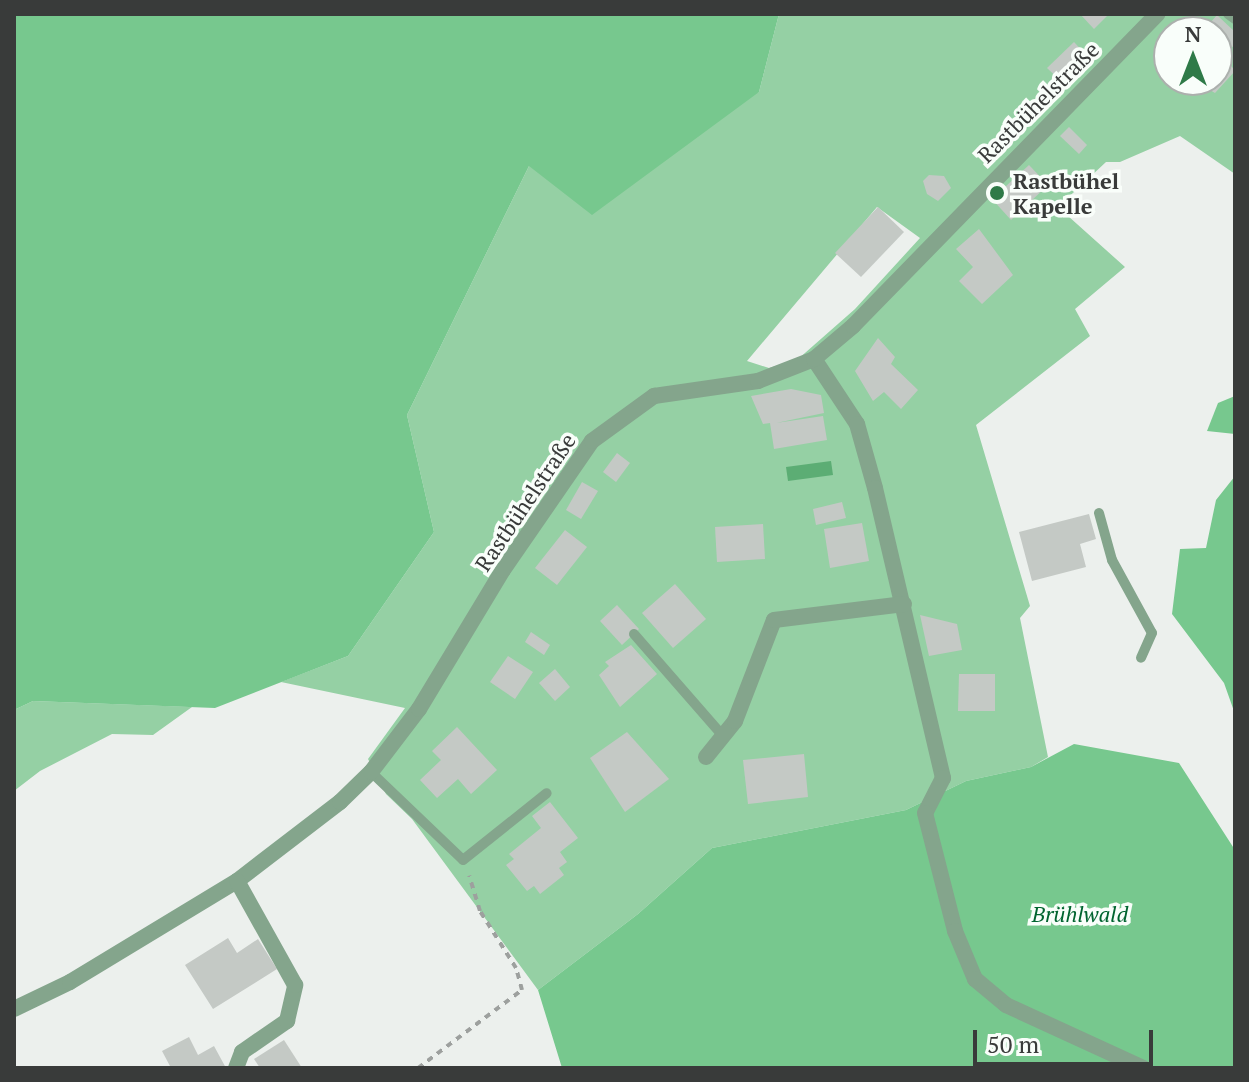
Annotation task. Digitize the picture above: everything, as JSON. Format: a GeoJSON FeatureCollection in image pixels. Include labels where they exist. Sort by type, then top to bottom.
{"type":"FeatureCollection","features":[{"type":"Feature","properties":{"kind":"street","name":"Rastbühelstraße"},"geometry":{"type":"LineString","coordinates":[[14,1009],[70,982],[237,881],[322,817],[371,772],[419,709],[577,458],[611,422],[654,396],[758,381],[814,359],[853,326],[1158,14]]}},
{"type":"Feature","properties":{"kind":"street"},"geometry":{"type":"LineString","coordinates":[[814,359],[844,400],[872,475],[943,778],[925,813],[955,931],[975,979],[1006,1005],[1143,1068]]}},
{"type":"Feature","properties":{"kind":"street"},"geometry":{"type":"LineString","coordinates":[[706,757],[735,721],[774,620],[904,604]]}},
{"type":"Feature","properties":{"kind":"street"},"geometry":{"type":"LineString","coordinates":[[236,1068],[242,1052],[287,1021],[295,985],[237,881]]}},
{"type":"Feature","properties":{"kind":"lane"},"geometry":{"type":"LineString","coordinates":[[1228,14],[1235,19]]}},
{"type":"Feature","properties":{"kind":"lane"},"geometry":{"type":"LineString","coordinates":[[1099,513],[1112,560],[1152,633],[1141,658]]}},
{"type":"Feature","properties":{"kind":"lane"},"geometry":{"type":"LineString","coordinates":[[634,634],[723,736]]}},
{"type":"Feature","properties":{"kind":"lane"},"geometry":{"type":"LineString","coordinates":[[371,772],[463,860],[547,793]]}},
{"type":"Feature","properties":{"kind":"path"},"geometry":{"type":"LineString","coordinates":[[418,1068],[522,990],[516,968],[480,911],[463,860]]}},
{"type":"Feature","properties":{"kind":"shaded area"},"geometry":{"type":"Polygon","coordinates":[[[779,14],[1235,14],[1235,174],[1180,136],[1120,162],[1106,162],[1058,207],[1125,267],[1075,309],[1090,336],[976,425],[1030,606],[1020,618],[1048,757],[1031,767],[966,781],[906,810],[712,848],[638,914],[538,990],[412,819],[386,794],[368,759],[405,708],[281,682],[348,656],[434,532],[407,415],[529,166],[759,92],[779,14]],[[877,207],[747,361],[769,368],[797,360],[855,309],[920,238],[877,207]]]}},
{"type":"Feature","properties":{"kind":"shaded area"},"geometry":{"type":"Polygon","coordinates":[[[831,461],[833,475],[788,481],[786,467],[831,461]]]}},
{"type":"Feature","properties":{"kind":"shaded area"},"geometry":{"type":"Polygon","coordinates":[[[33,701],[192,707],[153,735],[112,734],[40,771],[14,791],[14,710],[33,701]]]}},
{"type":"Feature","properties":{"kind":"green space"},"geometry":{"type":"Polygon","coordinates":[[[14,14],[779,14],[759,92],[592,215],[529,166],[407,415],[434,532],[348,656],[215,708],[33,701],[14,710],[14,14]]]}},
{"type":"Feature","properties":{"kind":"green space"},"geometry":{"type":"Polygon","coordinates":[[[1235,396],[1235,434],[1207,431],[1218,403],[1235,396]]]}},
{"type":"Feature","properties":{"kind":"green space"},"geometry":{"type":"Polygon","coordinates":[[[1235,476],[1235,714],[1224,683],[1172,614],[1180,549],[1206,548],[1216,500],[1235,476]]]}},
{"type":"Feature","properties":{"kind":"green space","name":"Brühlwald"},"geometry":{"type":"Polygon","coordinates":[[[1074,744],[1179,763],[1235,850],[1235,1068],[562,1068],[538,990],[638,914],[712,848],[906,810],[966,781],[1031,767],[1074,744]]]}},
{"type":"Feature","properties":{"kind":"building"},"geometry":{"type":"Polygon","coordinates":[[[1080,14],[1109,14],[1094,29],[1080,14]]]}},
{"type":"Feature","properties":{"kind":"building"},"geometry":{"type":"Polygon","coordinates":[[[1074,42],[1091,60],[1065,85],[1047,68],[1074,42]]]}},
{"type":"Feature","properties":{"kind":"building"},"geometry":{"type":"Polygon","coordinates":[[[1069,127],[1087,145],[1079,154],[1060,136],[1069,127]]]}},
{"type":"Feature","properties":{"kind":"building"},"geometry":{"type":"Polygon","coordinates":[[[1029,165],[1048,185],[1011,220],[992,199],[1029,165]]]}},
{"type":"Feature","properties":{"kind":"building"},"geometry":{"type":"Polygon","coordinates":[[[929,175],[944,176],[951,188],[938,201],[927,194],[923,181],[929,175]]]}},
{"type":"Feature","properties":{"kind":"building"},"geometry":{"type":"Polygon","coordinates":[[[878,207],[904,232],[861,277],[835,253],[878,207]]]}},
{"type":"Feature","properties":{"kind":"building"},"geometry":{"type":"Polygon","coordinates":[[[979,229],[1013,275],[982,304],[959,281],[973,267],[956,249],[979,229]]]}},
{"type":"Feature","properties":{"kind":"building"},"geometry":{"type":"Polygon","coordinates":[[[878,338],[895,357],[891,364],[918,390],[901,409],[884,392],[873,401],[855,371],[878,338]]]}},
{"type":"Feature","properties":{"kind":"building"},"geometry":{"type":"Polygon","coordinates":[[[791,389],[821,395],[824,413],[776,423],[823,416],[827,440],[774,449],[770,423],[763,424],[751,396],[791,389]]]}},
{"type":"Feature","properties":{"kind":"building"},"geometry":{"type":"Polygon","coordinates":[[[617,453],[630,463],[616,482],[603,472],[617,453]]]}},
{"type":"Feature","properties":{"kind":"building"},"geometry":{"type":"Polygon","coordinates":[[[582,482],[598,491],[581,519],[566,510],[582,482]]]}},
{"type":"Feature","properties":{"kind":"building"},"geometry":{"type":"Polygon","coordinates":[[[842,502],[846,518],[816,525],[813,509],[842,502]]]}},
{"type":"Feature","properties":{"kind":"building"},"geometry":{"type":"Polygon","coordinates":[[[1089,514],[1096,539],[1080,544],[1086,567],[1032,581],[1019,532],[1089,514]]]}},
{"type":"Feature","properties":{"kind":"building"},"geometry":{"type":"Polygon","coordinates":[[[862,523],[869,561],[830,568],[824,529],[862,523]]]}},
{"type":"Feature","properties":{"kind":"building"},"geometry":{"type":"Polygon","coordinates":[[[763,524],[765,559],[717,562],[715,527],[763,524]]]}},
{"type":"Feature","properties":{"kind":"building"},"geometry":{"type":"Polygon","coordinates":[[[565,530],[587,547],[557,585],[535,568],[565,530]]]}},
{"type":"Feature","properties":{"kind":"building"},"geometry":{"type":"Polygon","coordinates":[[[675,584],[706,619],[673,648],[642,613],[675,584]]]}},
{"type":"Feature","properties":{"kind":"building"},"geometry":{"type":"Polygon","coordinates":[[[617,605],[639,629],[622,645],[600,621],[617,605]]]}},
{"type":"Feature","properties":{"kind":"building"},"geometry":{"type":"Polygon","coordinates":[[[920,615],[957,624],[962,650],[929,656],[920,615]]]}},
{"type":"Feature","properties":{"kind":"building"},"geometry":{"type":"Polygon","coordinates":[[[531,632],[550,645],[544,655],[525,642],[531,632]]]}},
{"type":"Feature","properties":{"kind":"building"},"geometry":{"type":"Polygon","coordinates":[[[631,645],[657,674],[620,707],[599,675],[609,666],[605,662],[631,645]]]}},
{"type":"Feature","properties":{"kind":"building"},"geometry":{"type":"Polygon","coordinates":[[[508,656],[533,672],[515,699],[490,682],[508,656]]]}},
{"type":"Feature","properties":{"kind":"building"},"geometry":{"type":"Polygon","coordinates":[[[555,669],[570,687],[555,701],[539,683],[555,669]]]}},
{"type":"Feature","properties":{"kind":"building"},"geometry":{"type":"Polygon","coordinates":[[[959,674],[995,674],[995,711],[958,711],[959,674]]]}},
{"type":"Feature","properties":{"kind":"building"},"geometry":{"type":"Polygon","coordinates":[[[457,727],[497,770],[471,794],[458,779],[437,798],[420,780],[441,760],[432,751],[457,727]]]}},
{"type":"Feature","properties":{"kind":"building"},"geometry":{"type":"Polygon","coordinates":[[[627,732],[669,779],[625,812],[590,758],[627,732]]]}},
{"type":"Feature","properties":{"kind":"building"},"geometry":{"type":"Polygon","coordinates":[[[804,754],[808,797],[748,804],[743,760],[804,754]]]}},
{"type":"Feature","properties":{"kind":"building"},"geometry":{"type":"Polygon","coordinates":[[[550,802],[578,838],[560,852],[567,862],[559,868],[564,875],[540,894],[534,886],[527,891],[506,865],[514,859],[509,854],[541,828],[532,816],[550,802]]]}},
{"type":"Feature","properties":{"kind":"building"},"geometry":{"type":"Polygon","coordinates":[[[228,938],[237,953],[258,939],[277,969],[213,1009],[185,965],[228,938]]]}},
{"type":"Feature","properties":{"kind":"building"},"geometry":{"type":"Polygon","coordinates":[[[189,1037],[198,1055],[214,1046],[226,1068],[171,1068],[162,1051],[189,1037]]]}},
{"type":"Feature","properties":{"kind":"building"},"geometry":{"type":"Polygon","coordinates":[[[284,1040],[302,1068],[260,1068],[254,1059],[284,1040]]]}},
{"type":"Feature","properties":{"kind":"place","name":"Rastbühel Kapelle"},"geometry":{"type":"Point","coordinates":[997,193]}}]}
